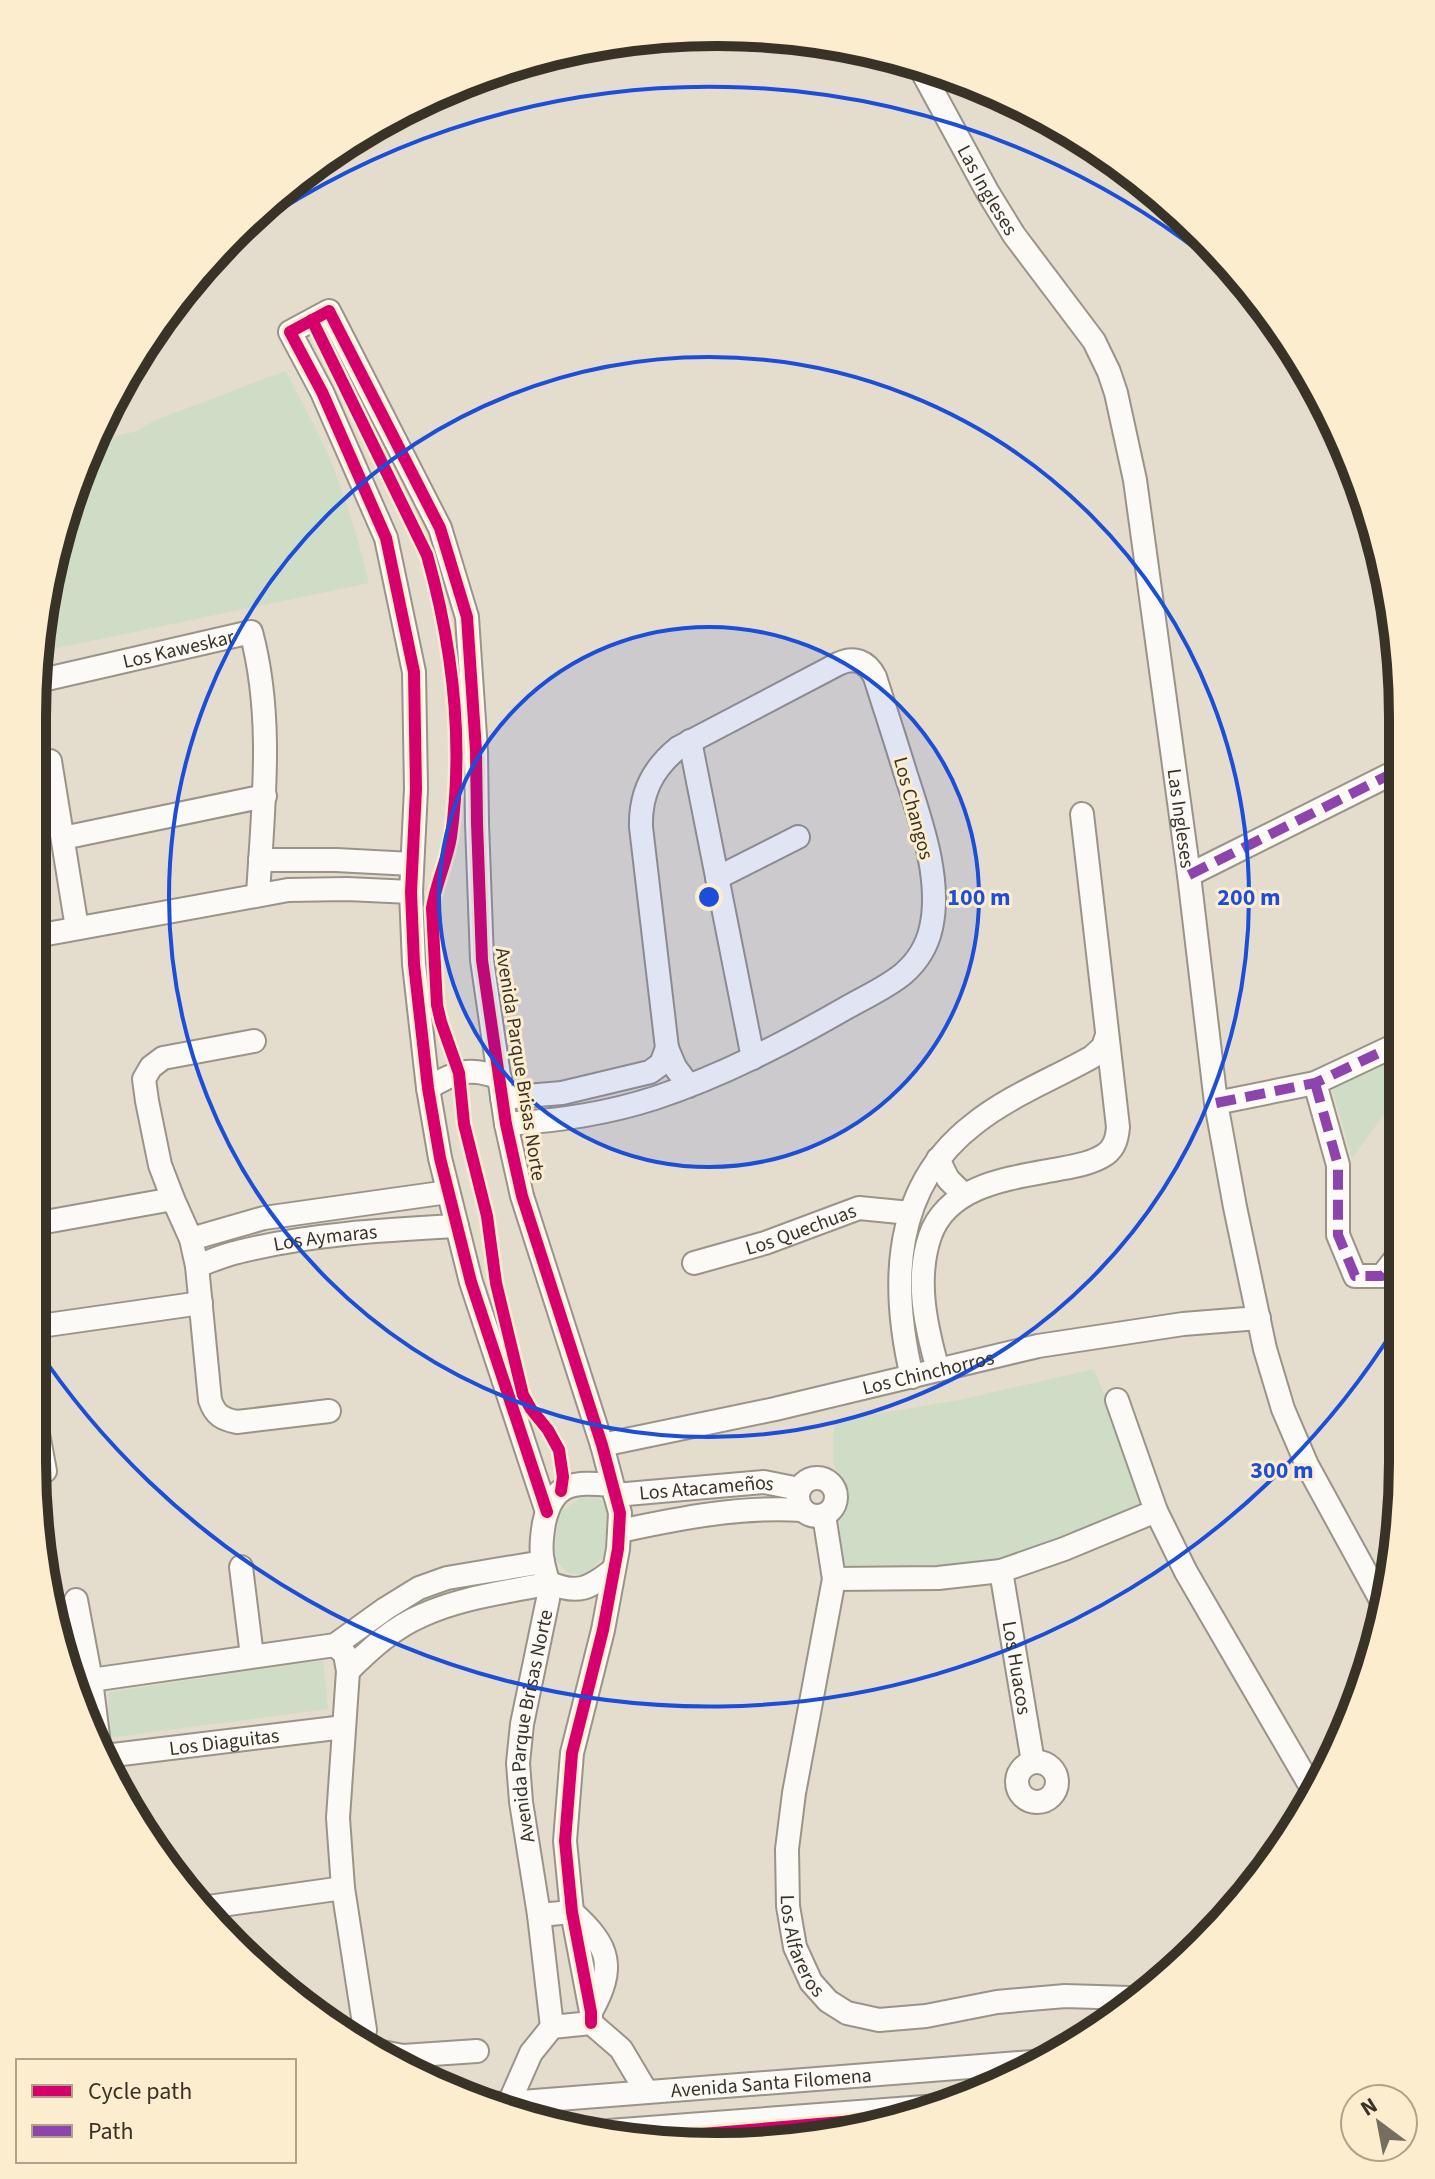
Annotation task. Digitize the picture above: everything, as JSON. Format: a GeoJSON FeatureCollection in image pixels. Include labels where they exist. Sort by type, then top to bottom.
{"type":"FeatureCollection","features":[{"type":"Feature","properties":{"kind":"street","name":"Las Ingleses"},"geometry":{"type":"LineString","coordinates":[[927,80],[1014,235],[1094,341],[1116,393],[1135,480],[1189,875],[1216,1103],[1259,1318],[1274,1380],[1294,1437],[1376,1592]]}},
{"type":"Feature","properties":{"kind":"street","name":"Avenida Parque Brisas Norte"},"geometry":{"type":"LineString","coordinates":[[552,2027],[518,1763],[531,1674],[542,1631],[546,1572],[542,1538],[547,1512],[471,1282],[440,1158],[428,1088],[414,964],[411,892],[416,789],[414,672],[386,538],[322,392],[290,332],[329,311],[440,528],[467,617],[476,751],[482,960],[506,1124],[522,1196],[602,1445],[620,1513],[618,1549],[603,1630],[572,1753],[565,1841],[572,1912],[591,2018]]}},
{"type":"Feature","properties":{"kind":"street","name":"Los Kaweskar"},"geometry":{"type":"LineString","coordinates":[[47,679],[251,632],[258,656],[266,738],[258,895]]}},
{"type":"Feature","properties":{"kind":"street","name":"Los Changos"},"geometry":{"type":"LineString","coordinates":[[506,1124],[593,1114],[689,1086],[753,1058],[892,982],[914,963],[928,939],[933,913],[934,893],[927,848],[875,677],[872,670],[860,661],[845,661],[690,741],[667,756],[646,790],[641,814],[667,1048],[675,1067],[689,1086]]}},
{"type":"Feature","properties":{"kind":"street"},"geometry":{"type":"LineString","coordinates":[[690,741],[753,1058]]}},
{"type":"Feature","properties":{"kind":"street"},"geometry":{"type":"LineString","coordinates":[[50,761],[77,928]]}},
{"type":"Feature","properties":{"kind":"street"},"geometry":{"type":"LineString","coordinates":[[1189,875],[1389,775]]}},
{"type":"Feature","properties":{"kind":"street"},"geometry":{"type":"LineString","coordinates":[[63,838],[265,796]]}},
{"type":"Feature","properties":{"kind":"street"},"geometry":{"type":"LineString","coordinates":[[938,1370],[926,1317],[923,1283],[930,1236],[943,1212],[964,1195],[1006,1180],[1079,1165],[1107,1153],[1117,1138],[1082,814]]}},
{"type":"Feature","properties":{"kind":"street"},"geometry":{"type":"LineString","coordinates":[[717,878],[798,837]]}},
{"type":"Feature","properties":{"kind":"street"},"geometry":{"type":"LineString","coordinates":[[260,860],[412,864]]}},
{"type":"Feature","properties":{"kind":"street"},"geometry":{"type":"LineString","coordinates":[[46,934],[288,890],[411,892]]}},
{"type":"Feature","properties":{"kind":"street"},"geometry":{"type":"LineString","coordinates":[[912,1377],[902,1329],[900,1260],[910,1213],[924,1182],[950,1145],[985,1116],[1099,1052],[1107,1035]]}},
{"type":"Feature","properties":{"kind":"street"},"geometry":{"type":"LineString","coordinates":[[254,1041],[163,1058],[151,1067],[144,1079],[156,1145],[173,1199],[191,1239],[197,1266],[210,1400],[214,1412],[223,1419],[237,1422],[329,1411]]}},
{"type":"Feature","properties":{"kind":"street"},"geometry":{"type":"LineString","coordinates":[[428,1088],[445,1078],[471,1070],[484,1072],[501,1088],[562,1093],[650,1072],[661,1064],[667,1048]]}},
{"type":"Feature","properties":{"kind":"street"},"geometry":{"type":"LineString","coordinates":[[1216,1103],[1315,1083],[1389,1048]]}},
{"type":"Feature","properties":{"kind":"street"},"geometry":{"type":"LineString","coordinates":[[1077,1065],[1088,1063],[1097,1066],[1113,1084]]}},
{"type":"Feature","properties":{"kind":"street"},"geometry":{"type":"LineString","coordinates":[[1315,1083],[1338,1165],[1338,1235],[1355,1276],[1382,1276],[1389,1267]]}},
{"type":"Feature","properties":{"kind":"street"},"geometry":{"type":"LineString","coordinates":[[938,1159],[948,1179],[964,1195]]}},
{"type":"Feature","properties":{"kind":"street","name":"Los Aymaras"},"geometry":{"type":"LineString","coordinates":[[191,1239],[264,1218],[448,1192]]}},
{"type":"Feature","properties":{"kind":"street"},"geometry":{"type":"LineString","coordinates":[[46,1222],[173,1199]]}},
{"type":"Feature","properties":{"kind":"street","name":"Los Quechuas"},"geometry":{"type":"LineString","coordinates":[[694,1263],[765,1243],[859,1208],[910,1213]]}},
{"type":"Feature","properties":{"kind":"street","name":"Los Aymaras"},"geometry":{"type":"LineString","coordinates":[[197,1266],[237,1252],[304,1240],[457,1226]]}},
{"type":"Feature","properties":{"kind":"street"},"geometry":{"type":"LineString","coordinates":[[46,1325],[201,1303]]}},
{"type":"Feature","properties":{"kind":"street","name":"Los Chinchorros"},"geometry":{"type":"LineString","coordinates":[[602,1445],[775,1409],[1038,1346],[1183,1324],[1259,1318]]}},
{"type":"Feature","properties":{"kind":"street"},"geometry":{"type":"LineString","coordinates":[[1117,1400],[1156,1511],[1186,1572],[1308,1781]]}},
{"type":"Feature","properties":{"kind":"street","name":"Los Atacameños"},"geometry":{"type":"LineString","coordinates":[[613,1490],[764,1482],[808,1505]]}},
{"type":"Feature","properties":{"kind":"street"},"geometry":{"type":"LineString","coordinates":[[547,1512],[551,1499],[573,1485],[613,1490]]}},
{"type":"Feature","properties":{"kind":"street","name":"Los Atacameños"},"geometry":{"type":"LineString","coordinates":[[620,1531],[669,1520],[808,1505]]}},
{"type":"Feature","properties":{"kind":"street","name":"Los Alfareros"},"geometry":{"type":"LineString","coordinates":[[808,1505],[834,1579],[794,1793],[787,1849],[788,1906],[795,1947],[811,1982],[828,2001],[847,2013],[879,2020],[926,2016],[997,2002],[1065,1996],[1121,1998]]}},
{"type":"Feature","properties":{"kind":"street"},"geometry":{"type":"LineString","coordinates":[[834,1579],[938,1578],[1001,1571],[1156,1511]]}},
{"type":"Feature","properties":{"kind":"street"},"geometry":{"type":"LineString","coordinates":[[241,1567],[252,1656]]}},
{"type":"Feature","properties":{"kind":"street"},"geometry":{"type":"LineString","coordinates":[[91,1680],[335,1645],[419,1588],[447,1578],[546,1572],[562,1588],[578,1590],[596,1583],[613,1570]]}},
{"type":"Feature","properties":{"kind":"street","name":"Los Huacos"},"geometry":{"type":"LineString","coordinates":[[1001,1571],[1033,1762]]}},
{"type":"Feature","properties":{"kind":"street"},"geometry":{"type":"LineString","coordinates":[[348,1671],[396,1630],[422,1615],[546,1572]]}},
{"type":"Feature","properties":{"kind":"street"},"geometry":{"type":"LineString","coordinates":[[76,1600],[95,1713]]}},
{"type":"Feature","properties":{"kind":"street"},"geometry":{"type":"LineString","coordinates":[[335,1645],[345,1654],[348,1671],[338,1818],[343,1888],[364,2032]]}},
{"type":"Feature","properties":{"kind":"street","name":"Los Diaguitas"},"geometry":{"type":"LineString","coordinates":[[114,1755],[344,1727]]}},
{"type":"Feature","properties":{"kind":"street"},"geometry":{"type":"LineString","coordinates":[[215,1906],[343,1888]]}},
{"type":"Feature","properties":{"kind":"street"},"geometry":{"type":"LineString","coordinates":[[539,1915],[572,1912]]}},
{"type":"Feature","properties":{"kind":"street"},"geometry":{"type":"LineString","coordinates":[[505,2098],[531,2053],[552,2027],[591,2018],[621,2049],[646,2091]]}},
{"type":"Feature","properties":{"kind":"street"},"geometry":{"type":"LineString","coordinates":[[406,2056],[477,2051]]}},
{"type":"Feature","properties":{"kind":"street","name":"Avenida Santa Filomena"},"geometry":{"type":"LineString","coordinates":[[520,2102],[1015,2063]]}},
{"type":"Feature","properties":{"kind":"street"},"geometry":{"type":"LineString","coordinates":[[809,2080],[820,2098],[811,2115]]}},
{"type":"Feature","properties":{"kind":"street","name":"Avenida Santa Filomena"},"geometry":{"type":"LineString","coordinates":[[642,2128],[894,2109]]}},
{"type":"Feature","properties":{"kind":"green space"},"geometry":{"type":"Polygon","coordinates":[[[285,371],[332,465],[369,583],[50,650],[69,544],[107,439],[136,431],[156,420],[285,371]]]}},
{"type":"Feature","properties":{"kind":"green space"},"geometry":{"type":"Polygon","coordinates":[[[1389,1062],[1389,1108],[1352,1158],[1332,1088],[1389,1062]]]}},
{"type":"Feature","properties":{"kind":"green space"},"geometry":{"type":"Polygon","coordinates":[[[1094,1369],[1145,1503],[997,1563],[840,1572],[840,1502],[839,1479],[833,1462],[834,1421],[964,1399],[1094,1369]]]}},
{"type":"Feature","properties":{"kind":"green space"},"geometry":{"type":"Polygon","coordinates":[[[581,1497],[597,1497],[608,1506],[604,1556],[585,1575],[568,1573],[554,1558],[559,1513],[581,1497]]]}},
{"type":"Feature","properties":{"kind":"green space"},"geometry":{"type":"Polygon","coordinates":[[[323,1660],[328,1709],[107,1738],[109,1692],[323,1660]]]}},
{"type":"Feature","properties":{"kind":"marked path"},"geometry":{"type":"LineString","coordinates":[[1189,875],[1389,775]]}},
{"type":"Feature","properties":{"kind":"marked path"},"geometry":{"type":"LineString","coordinates":[[1216,1103],[1315,1083],[1389,1048]]}},
{"type":"Feature","properties":{"kind":"marked path"},"geometry":{"type":"LineString","coordinates":[[1315,1083],[1338,1165],[1338,1235],[1355,1276],[1382,1276],[1389,1267]]}},
{"type":"Feature","properties":{"kind":"cycle path"},"geometry":{"type":"LineString","coordinates":[[547,1512],[471,1282],[440,1158],[428,1088],[414,964],[411,892],[416,789],[414,672],[386,538],[322,392],[290,332],[329,311],[440,528],[467,617],[476,751],[482,960],[506,1124],[522,1196],[602,1445],[620,1513],[618,1549],[603,1630],[572,1753],[565,1841],[572,1912],[591,2023]]}},
{"type":"Feature","properties":{"kind":"cycle path"},"geometry":{"type":"LineString","coordinates":[[312,320],[427,555],[444,625],[454,695],[456,766],[451,837],[432,908],[437,1005],[459,1073],[464,1124],[487,1216],[496,1283],[523,1395],[559,1450],[563,1477],[561,1491]]}},
{"type":"Feature","properties":{"kind":"cycle path"},"geometry":{"type":"LineString","coordinates":[[714,2133],[830,2123]]}}]}
